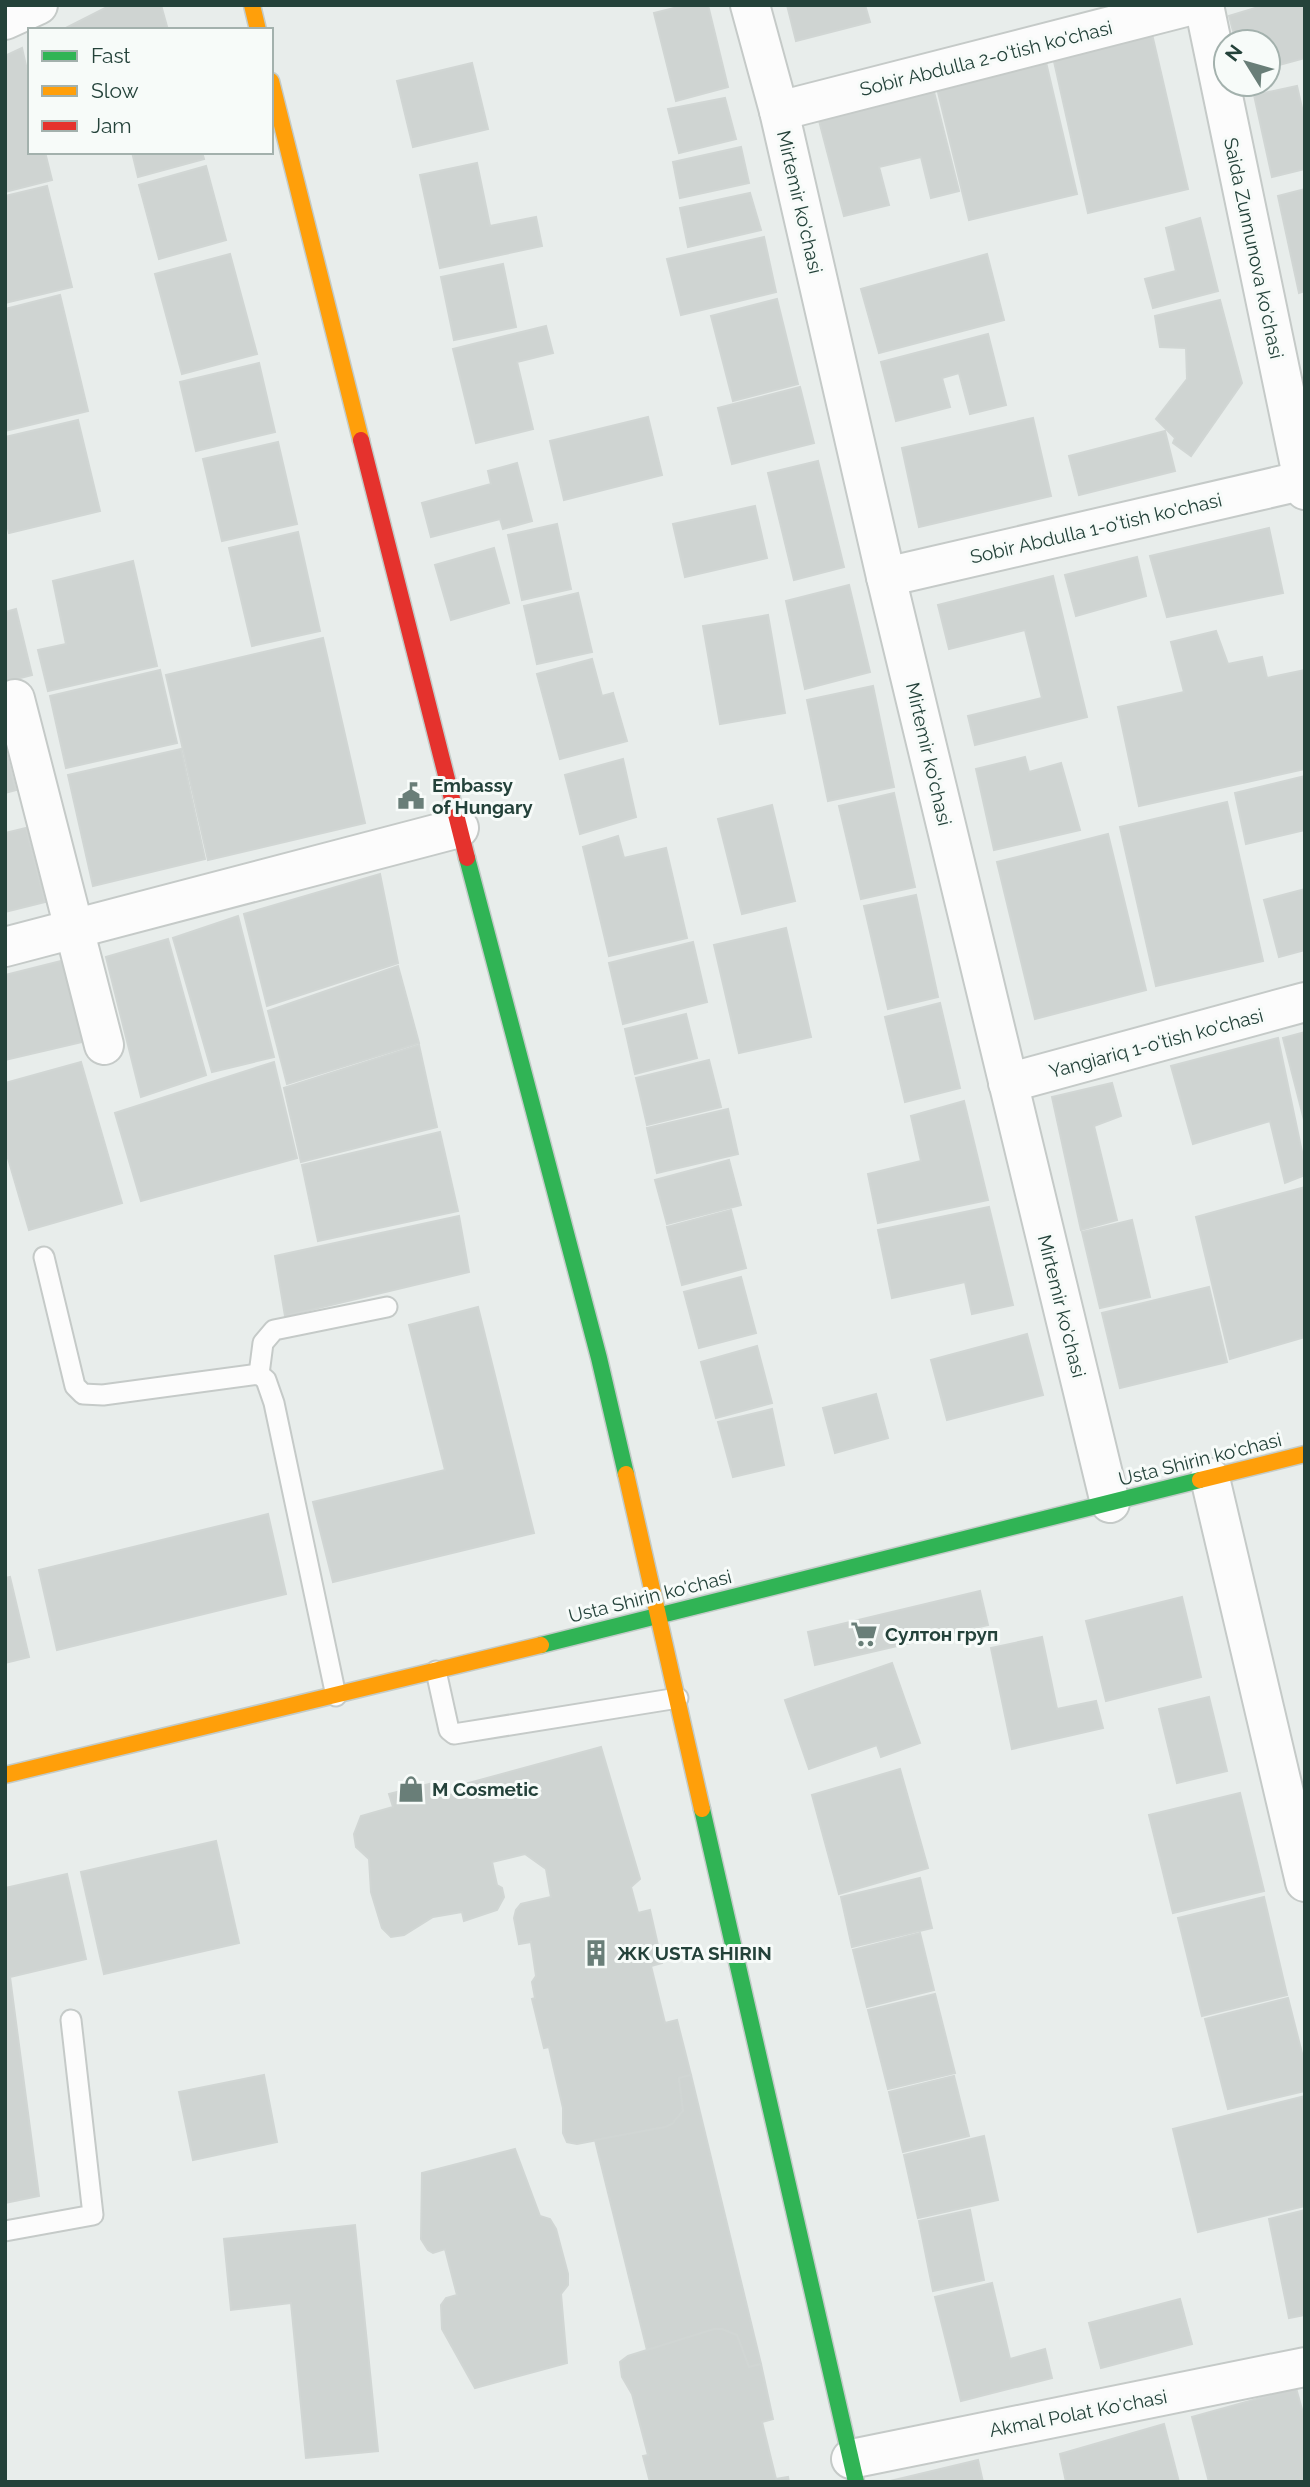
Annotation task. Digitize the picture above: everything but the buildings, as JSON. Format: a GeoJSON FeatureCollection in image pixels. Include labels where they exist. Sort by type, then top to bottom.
{"type":"FeatureCollection","features":[{"type":"Feature","properties":{"kind":"street"},"geometry":{"type":"LineString","coordinates":[[5,20],[38,5]]}},
{"type":"Feature","properties":{"kind":"street"},"geometry":{"type":"LineString","coordinates":[[252,5],[258,28]]}},
{"type":"Feature","properties":{"kind":"street","name":"Mirtemir ko'chasi"},"geometry":{"type":"LineString","coordinates":[[750,5],[779,111],[886,577],[1110,1503]]}},
{"type":"Feature","properties":{"kind":"street","name":"Sobir Abdulla 2-o'tish ko'chasi"},"geometry":{"type":"LineString","coordinates":[[779,111],[1193,5]]}},
{"type":"Feature","properties":{"kind":"street","name":"Saida Zunnunova ko'chasi"},"geometry":{"type":"LineString","coordinates":[[1204,5],[1304,483]]}},
{"type":"Feature","properties":{"kind":"street"},"geometry":{"type":"LineString","coordinates":[[273,89],[459,828],[599,1357],[853,2470]]}},
{"type":"Feature","properties":{"kind":"street","name":"Sobir Abdulla 1-o'tish ko'chasi"},"geometry":{"type":"LineString","coordinates":[[886,577],[1304,483]]}},
{"type":"Feature","properties":{"kind":"street"},"geometry":{"type":"LineString","coordinates":[[15,699],[104,1045]]}},
{"type":"Feature","properties":{"kind":"street"},"geometry":{"type":"LineString","coordinates":[[5,947],[459,828]]}},
{"type":"Feature","properties":{"kind":"street","name":"Yangiariq 1-o'tish ko'chasi"},"geometry":{"type":"LineString","coordinates":[[1007,1083],[1305,1003]]}},
{"type":"Feature","properties":{"kind":"street","name":"Usta Shirin ko'chasi"},"geometry":{"type":"LineString","coordinates":[[5,1774],[337,1696],[1305,1454]]}},
{"type":"Feature","properties":{"kind":"street"},"geometry":{"type":"LineString","coordinates":[[1210,1478],[1305,1882]]}},
{"type":"Feature","properties":{"kind":"street","name":"Akmal Polat Ko'chasi"},"geometry":{"type":"LineString","coordinates":[[853,2470],[1305,2368]]}},
{"type":"Feature","properties":{"kind":"lane"},"geometry":{"type":"LineString","coordinates":[[44,1257],[75,1385],[83,1394],[103,1395],[259,1374],[266,1380],[274,1403],[337,1696]]}},
{"type":"Feature","properties":{"kind":"lane"},"geometry":{"type":"LineString","coordinates":[[259,1374],[263,1343],[274,1329],[387,1307]]}},
{"type":"Feature","properties":{"kind":"lane"},"geometry":{"type":"LineString","coordinates":[[436,1671],[449,1730],[454,1734],[678,1698]]}},
{"type":"Feature","properties":{"kind":"lane"},"geometry":{"type":"LineString","coordinates":[[5,2231],[93,2215],[71,2020]]}},
{"type":"Feature","properties":{"kind":"traffic: fast"},"geometry":{"type":"LineString","coordinates":[[467,858],[599,1358],[626,1474]]}},
{"type":"Feature","properties":{"kind":"traffic: fast"},"geometry":{"type":"LineString","coordinates":[[541,1645],[1200,1480]]}},
{"type":"Feature","properties":{"kind":"traffic: fast"},"geometry":{"type":"LineString","coordinates":[[702,1809],[856,2482]]}},
{"type":"Feature","properties":{"kind":"traffic: slow"},"geometry":{"type":"LineString","coordinates":[[252,5],[258,28]]}},
{"type":"Feature","properties":{"kind":"traffic: slow"},"geometry":{"type":"LineString","coordinates":[[273,89],[361,440]]}},
{"type":"Feature","properties":{"kind":"traffic: slow"},"geometry":{"type":"LineString","coordinates":[[1200,1480],[1305,1454]]}},
{"type":"Feature","properties":{"kind":"traffic: slow"},"geometry":{"type":"LineString","coordinates":[[626,1474],[702,1809]]}},
{"type":"Feature","properties":{"kind":"traffic: slow"},"geometry":{"type":"LineString","coordinates":[[5,1775],[541,1645]]}},
{"type":"Feature","properties":{"kind":"traffic: jam"},"geometry":{"type":"LineString","coordinates":[[361,440],[467,858]]}},
{"type":"Feature","properties":{"kind":"place","name":"Embassy of Hungary"},"geometry":{"type":"Point","coordinates":[411,796]}},
{"type":"Feature","properties":{"kind":"place","name":"Султон груп"},"geometry":{"type":"Point","coordinates":[864,1634]}},
{"type":"Feature","properties":{"kind":"place","name":"M Cosmetic"},"geometry":{"type":"Point","coordinates":[411,1789]}},
{"type":"Feature","properties":{"kind":"place","name":"ЖК USTA SHIRIN"},"geometry":{"type":"Point","coordinates":[596,1953]}}]}
